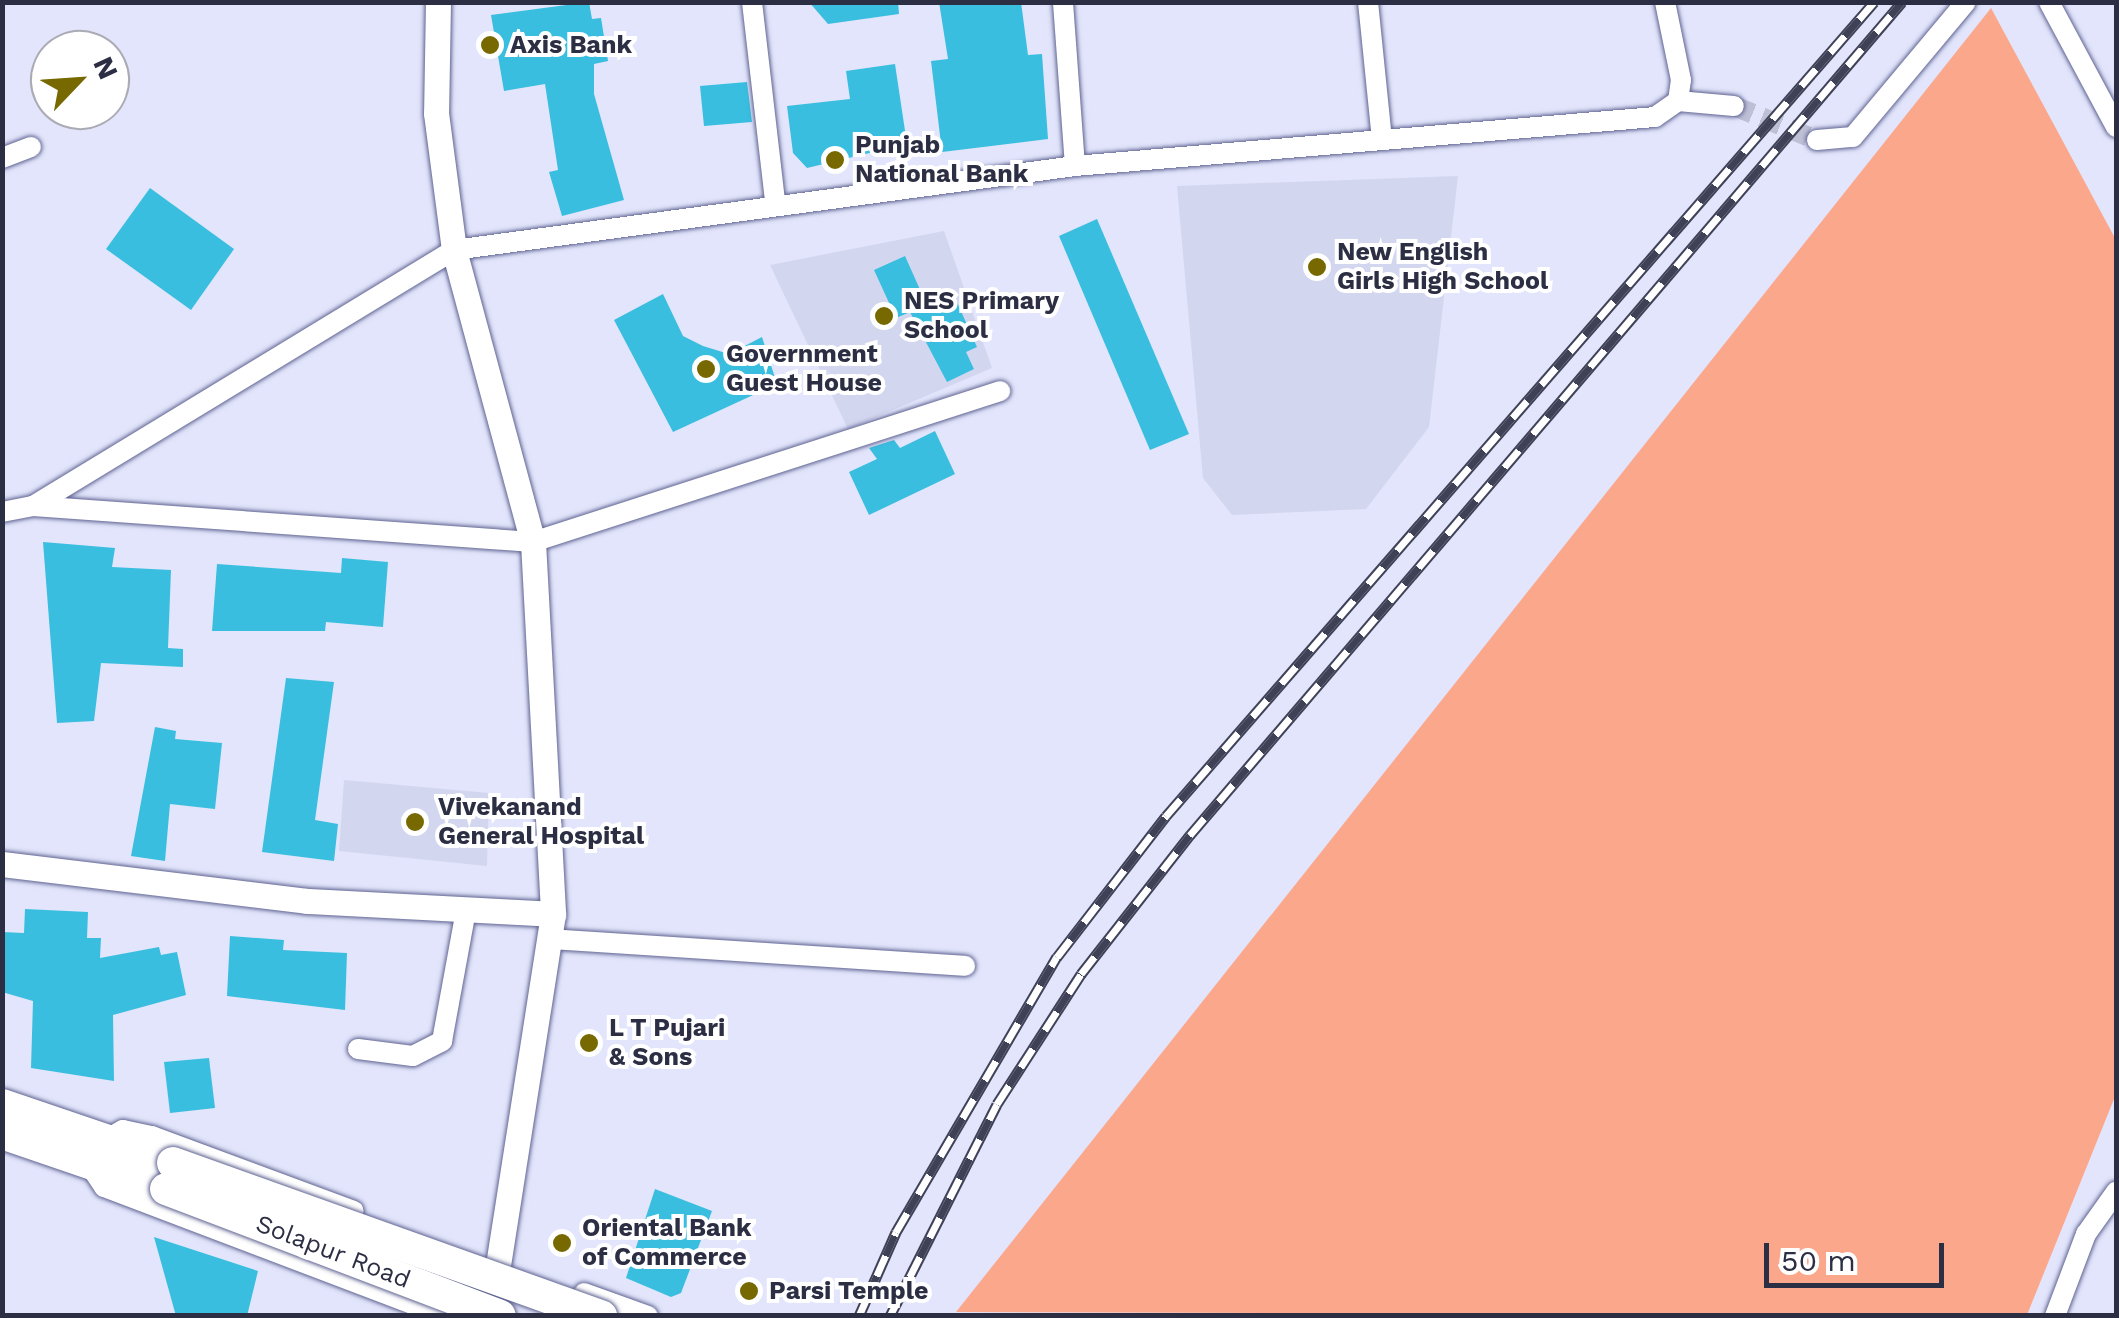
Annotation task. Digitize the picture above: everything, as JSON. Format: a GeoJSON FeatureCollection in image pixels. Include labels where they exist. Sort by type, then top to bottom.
{"type":"FeatureCollection","features":[{"type":"Feature","properties":{"kind":"main road"},"geometry":{"type":"LineString","coordinates":[[2,1105],[96,1152]]}},
{"type":"Feature","properties":{"kind":"main road"},"geometry":{"type":"LineString","coordinates":[[2,1134],[96,1152],[601,1316]]}},
{"type":"Feature","properties":{"kind":"main road","name":"Solapur Road"},"geometry":{"type":"LineString","coordinates":[[170,1176],[495,1308]]}},
{"type":"Feature","properties":{"kind":"street"},"geometry":{"type":"LineString","coordinates":[[438,2],[436,113],[454,250],[533,542],[552,926],[498,1264],[495,1308]]}},
{"type":"Feature","properties":{"kind":"street"},"geometry":{"type":"LineString","coordinates":[[752,2],[776,201]]}},
{"type":"Feature","properties":{"kind":"street"},"geometry":{"type":"LineString","coordinates":[[1063,2],[1075,166]]}},
{"type":"Feature","properties":{"kind":"street"},"geometry":{"type":"LineString","coordinates":[[1368,2],[1382,139]]}},
{"type":"Feature","properties":{"kind":"street"},"geometry":{"type":"LineString","coordinates":[[1665,2],[1678,101]]}},
{"type":"Feature","properties":{"kind":"street"},"geometry":{"type":"LineString","coordinates":[[1817,140],[1853,137],[1966,2]]}},
{"type":"Feature","properties":{"kind":"street"},"geometry":{"type":"LineString","coordinates":[[2049,2],[2116,128]]}},
{"type":"Feature","properties":{"kind":"street"},"geometry":{"type":"LineString","coordinates":[[33,506],[454,250],[776,201],[1075,166],[1655,117],[1678,101],[1734,106]]}},
{"type":"Feature","properties":{"kind":"street"},"geometry":{"type":"LineString","coordinates":[[2,158],[31,147]]}},
{"type":"Feature","properties":{"kind":"street"},"geometry":{"type":"LineString","coordinates":[[2,512],[33,506],[533,542],[1000,391]]}},
{"type":"Feature","properties":{"kind":"street"},"geometry":{"type":"LineString","coordinates":[[2,864],[307,901],[466,910],[552,926],[964,966]]}},
{"type":"Feature","properties":{"kind":"street"},"geometry":{"type":"LineString","coordinates":[[358,1048],[413,1056],[442,1040],[466,910]]}},
{"type":"Feature","properties":{"kind":"street"},"geometry":{"type":"LineString","coordinates":[[444,1316],[104,1187],[96,1152],[123,1130],[152,1136],[648,1316]]}},
{"type":"Feature","properties":{"kind":"street"},"geometry":{"type":"LineString","coordinates":[[2056,1316],[2086,1234],[2116,1192]]}},
{"type":"Feature","properties":{"kind":"shaded area"},"geometry":{"type":"Polygon","coordinates":[[[1991,8],[2116,240],[2116,1094],[2027,1315],[956,1312],[1991,8]]]}},
{"type":"Feature","properties":{"kind":"shaded area","name":"New English Girls High School"},"geometry":{"type":"Polygon","coordinates":[[[1458,176],[1429,427],[1366,509],[1232,515],[1203,478],[1177,186],[1458,176]]]}},
{"type":"Feature","properties":{"kind":"shaded area","name":"NES Primary School"},"geometry":{"type":"Polygon","coordinates":[[[944,231],[992,368],[848,429],[770,265],[944,231]]]}},
{"type":"Feature","properties":{"kind":"shaded area","name":"Vivekanand General Hospital"},"geometry":{"type":"Polygon","coordinates":[[[344,780],[489,793],[487,866],[339,851],[344,780]]]}},
{"type":"Feature","properties":{"kind":"building"},"geometry":{"type":"Polygon","coordinates":[[[589,2],[592,19],[601,18],[608,61],[594,64],[594,94],[624,200],[562,216],[549,172],[558,170],[545,84],[504,91],[491,15],[589,2]]]}},
{"type":"Feature","properties":{"kind":"building"},"geometry":{"type":"Polygon","coordinates":[[[809,2],[898,2],[899,14],[828,24],[809,2]]]}},
{"type":"Feature","properties":{"kind":"building"},"geometry":{"type":"Polygon","coordinates":[[[939,2],[1021,2],[1028,55],[1042,54],[1048,139],[942,152],[931,61],[948,59],[939,2]]]}},
{"type":"Feature","properties":{"kind":"building"},"geometry":{"type":"Polygon","coordinates":[[[895,64],[907,144],[807,168],[793,153],[787,106],[850,99],[846,71],[895,64]]]}},
{"type":"Feature","properties":{"kind":"building"},"geometry":{"type":"Polygon","coordinates":[[[747,82],[752,122],[704,126],[700,86],[747,82]]]}},
{"type":"Feature","properties":{"kind":"building"},"geometry":{"type":"Polygon","coordinates":[[[150,188],[234,249],[191,310],[106,249],[150,188]]]}},
{"type":"Feature","properties":{"kind":"building"},"geometry":{"type":"Polygon","coordinates":[[[1097,219],[1189,434],[1150,450],[1059,236],[1097,219]]]}},
{"type":"Feature","properties":{"kind":"building"},"geometry":{"type":"Polygon","coordinates":[[[905,256],[926,303],[952,291],[977,347],[966,352],[974,369],[947,382],[910,312],[896,318],[874,270],[905,256]]]}},
{"type":"Feature","properties":{"kind":"building","name":"Government Guest House"},"geometry":{"type":"Polygon","coordinates":[[[663,294],[683,336],[703,346],[729,354],[762,337],[777,384],[673,432],[614,320],[663,294]]]}},
{"type":"Feature","properties":{"kind":"building"},"geometry":{"type":"Polygon","coordinates":[[[935,431],[955,474],[869,515],[849,472],[877,459],[869,448],[894,440],[900,448],[935,431]]]}},
{"type":"Feature","properties":{"kind":"building"},"geometry":{"type":"Polygon","coordinates":[[[43,542],[115,548],[112,567],[171,570],[168,648],[183,649],[183,667],[101,663],[94,721],[57,723],[43,542]]]}},
{"type":"Feature","properties":{"kind":"building"},"geometry":{"type":"Polygon","coordinates":[[[342,558],[388,562],[383,627],[326,622],[325,631],[212,631],[217,564],[341,573],[342,558]]]}},
{"type":"Feature","properties":{"kind":"building"},"geometry":{"type":"Polygon","coordinates":[[[286,678],[334,682],[315,820],[338,824],[334,861],[262,852],[286,678]]]}},
{"type":"Feature","properties":{"kind":"building"},"geometry":{"type":"Polygon","coordinates":[[[155,727],[176,731],[175,739],[222,743],[215,809],[170,804],[165,861],[131,856],[155,727]]]}},
{"type":"Feature","properties":{"kind":"building"},"geometry":{"type":"Polygon","coordinates":[[[25,909],[88,912],[87,938],[101,938],[100,958],[159,947],[161,955],[177,952],[186,995],[113,1015],[114,1081],[31,1068],[33,1001],[2,992],[2,932],[24,933],[25,909]]]}},
{"type":"Feature","properties":{"kind":"building"},"geometry":{"type":"Polygon","coordinates":[[[230,936],[284,940],[283,950],[347,953],[345,1010],[227,996],[230,936]]]}},
{"type":"Feature","properties":{"kind":"building"},"geometry":{"type":"Polygon","coordinates":[[[209,1058],[215,1108],[170,1113],[164,1062],[209,1058]]]}},
{"type":"Feature","properties":{"kind":"building"},"geometry":{"type":"Polygon","coordinates":[[[655,1189],[712,1211],[681,1293],[671,1297],[626,1278],[655,1189]]]}},
{"type":"Feature","properties":{"kind":"building"},"geometry":{"type":"Polygon","coordinates":[[[154,1237],[258,1271],[247,1316],[176,1316],[154,1237]]]}},
{"type":"Feature","properties":{"kind":"tunnel"},"geometry":{"type":"LineString","coordinates":[[1734,106],[1817,140]]}},
{"type":"Feature","properties":{"kind":"railway"},"geometry":{"type":"LineString","coordinates":[[859,1316],[896,1232],[1057,957],[1166,816],[1874,2]]}},
{"type":"Feature","properties":{"kind":"railway"},"geometry":{"type":"LineString","coordinates":[[890,1316],[997,1104],[1081,974],[1190,835],[1902,2]]}},
{"type":"Feature","properties":{"kind":"place","name":"Axis Bank"},"geometry":{"type":"Point","coordinates":[490,45]}},
{"type":"Feature","properties":{"kind":"place","name":"Punjab National Bank"},"geometry":{"type":"Point","coordinates":[835,160]}},
{"type":"Feature","properties":{"kind":"place","name":"New English Girls High School"},"geometry":{"type":"Point","coordinates":[1317,267]}},
{"type":"Feature","properties":{"kind":"place","name":"NES Primary School"},"geometry":{"type":"Point","coordinates":[884,316]}},
{"type":"Feature","properties":{"kind":"place","name":"Government Guest House"},"geometry":{"type":"Point","coordinates":[706,369]}},
{"type":"Feature","properties":{"kind":"place","name":"Vivekanand General Hospital"},"geometry":{"type":"Point","coordinates":[415,822]}},
{"type":"Feature","properties":{"kind":"place","name":"L T Pujari & Sons"},"geometry":{"type":"Point","coordinates":[589,1043]}},
{"type":"Feature","properties":{"kind":"place","name":"Oriental Bank of Commerce"},"geometry":{"type":"Point","coordinates":[562,1243]}},
{"type":"Feature","properties":{"kind":"place","name":"Parsi Temple"},"geometry":{"type":"Point","coordinates":[749,1291]}}]}
